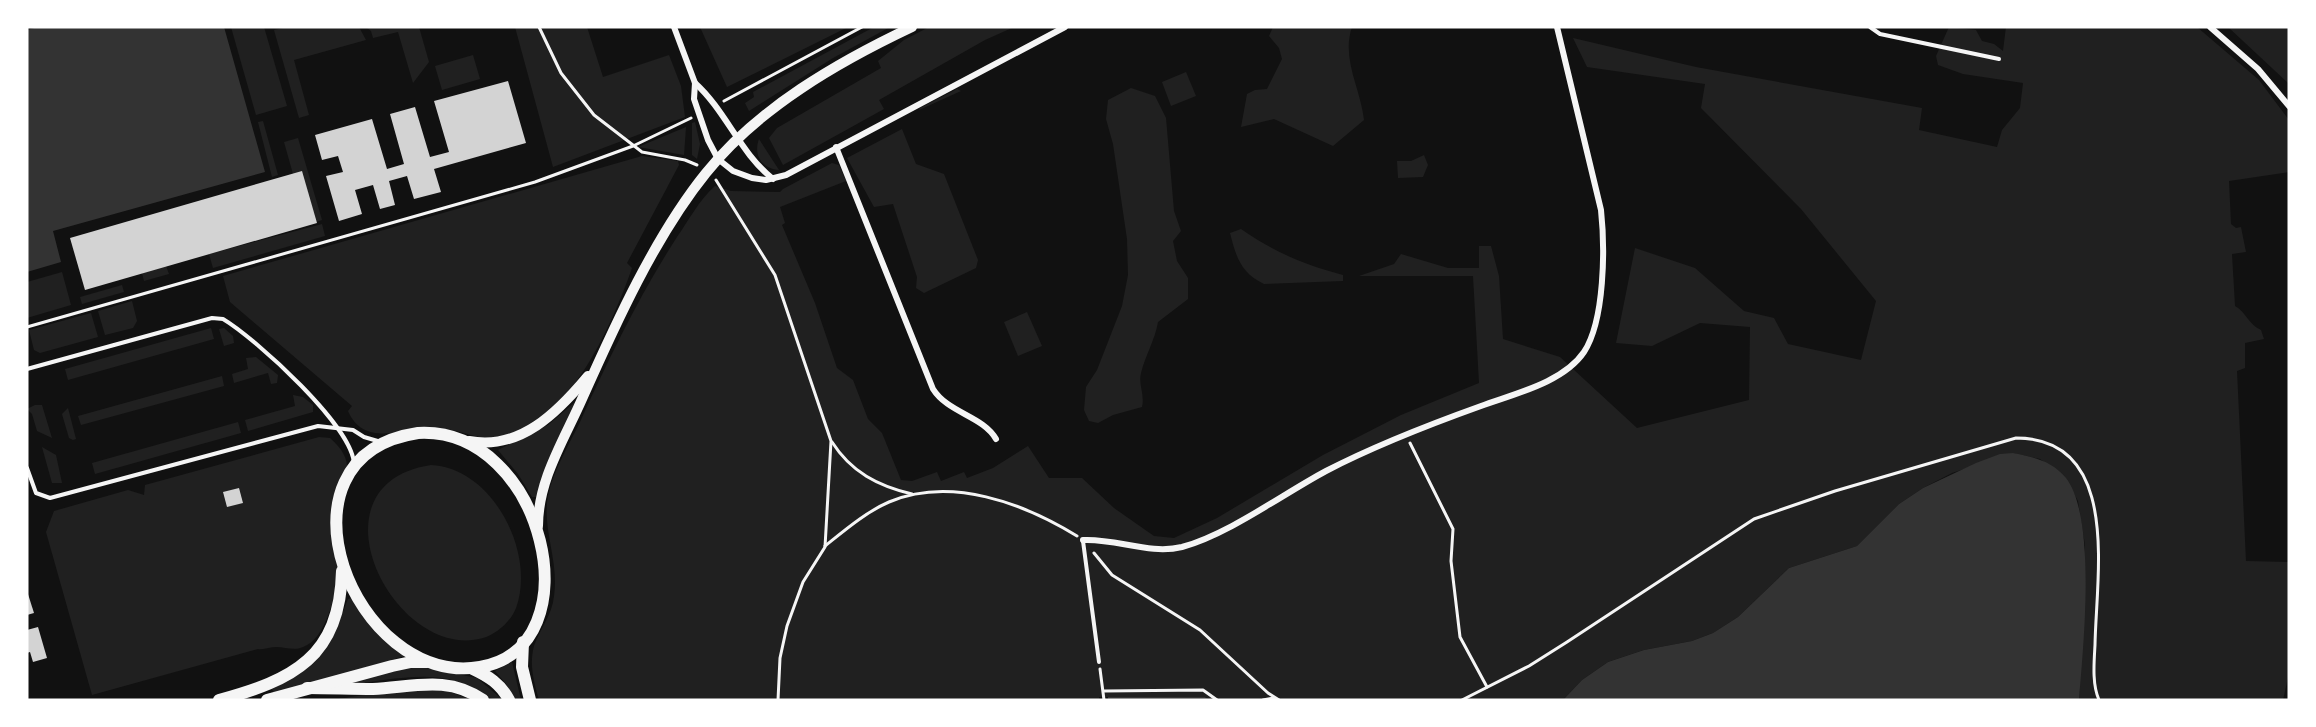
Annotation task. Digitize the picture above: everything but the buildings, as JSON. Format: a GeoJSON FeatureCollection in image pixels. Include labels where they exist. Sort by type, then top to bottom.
{"type":"FeatureCollection","features":[{"type":"Feature","properties":{"kind":"main road"},"geometry":{"type":"LineString","coordinates":[[472,668],[498,662],[523,642],[536,622],[544,595],[544,558],[538,526],[540,493],[597,364],[626,305],[676,217],[718,159],[739,139],[807,86],[858,54],[912,27]]}},
{"type":"Feature","properties":{"kind":"main road"},"geometry":{"type":"LineString","coordinates":[[469,441],[501,442],[535,427],[570,398],[597,364]]}},
{"type":"Feature","properties":{"kind":"main road"},"geometry":{"type":"LineString","coordinates":[[431,662],[405,648],[376,624],[359,600],[342,564],[336,539],[335,520],[340,495],[354,470],[368,455],[386,442],[402,436],[427,432],[453,435],[469,441],[492,458],[508,476],[538,526]]}},
{"type":"Feature","properties":{"kind":"main road"},"geometry":{"type":"LineString","coordinates":[[219,700],[262,688],[290,675],[312,657],[325,641],[340,603],[342,564]]}},
{"type":"Feature","properties":{"kind":"main road"},"geometry":{"type":"LineString","coordinates":[[523,642],[522,667],[530,700]]}},
{"type":"Feature","properties":{"kind":"main road"},"geometry":{"type":"LineString","coordinates":[[267,700],[411,662],[431,662],[472,668],[487,675],[509,700]]}},
{"type":"Feature","properties":{"kind":"main road"},"geometry":{"type":"LineString","coordinates":[[307,688],[373,688],[434,683],[452,685],[469,691],[483,700]]}},
{"type":"Feature","properties":{"kind":"street"},"geometry":{"type":"LineString","coordinates":[[674,27],[695,83],[715,106],[753,162],[773,179]]}},
{"type":"Feature","properties":{"kind":"street"},"geometry":{"type":"LineString","coordinates":[[695,83],[694,99],[708,140],[718,159],[741,174],[760,179],[773,179],[786,175],[1065,27]]}},
{"type":"Feature","properties":{"kind":"street"},"geometry":{"type":"LineString","coordinates":[[1083,540],[1099,539],[1148,548],[1183,546],[1226,527],[1327,471],[1405,434],[1557,375],[1583,353],[1588,343],[1600,293],[1604,236],[1601,210],[1557,27]]}},
{"type":"Feature","properties":{"kind":"street"},"geometry":{"type":"LineString","coordinates":[[2210,27],[2252,63],[2289,105]]}},
{"type":"Feature","properties":{"kind":"street"},"geometry":{"type":"LineString","coordinates":[[836,147],[933,389],[957,410],[990,430],[996,439]]}},
{"type":"Feature","properties":{"kind":"lane"},"geometry":{"type":"LineString","coordinates":[[1870,27],[1880,34],[1999,59]]}},
{"type":"Feature","properties":{"kind":"lane"},"geometry":{"type":"LineString","coordinates":[[27,369],[212,318],[223,319],[318,401],[352,449],[354,470]]}},
{"type":"Feature","properties":{"kind":"lane"},"geometry":{"type":"LineString","coordinates":[[27,468],[36,494],[58,497],[318,426],[334,426],[353,430],[373,441],[386,442]]}},
{"type":"Feature","properties":{"kind":"lane"},"geometry":{"type":"LineString","coordinates":[[1083,540],[1099,662]]}},
{"type":"Feature","properties":{"kind":"path"},"geometry":{"type":"LineString","coordinates":[[539,27],[561,73],[584,105],[642,152],[685,160]]}},
{"type":"Feature","properties":{"kind":"path"},"geometry":{"type":"LineString","coordinates":[[715,106],[862,27]]}},
{"type":"Feature","properties":{"kind":"path"},"geometry":{"type":"LineString","coordinates":[[27,327],[535,182],[633,146],[700,114]]}},
{"type":"Feature","properties":{"kind":"path"},"geometry":{"type":"LineString","coordinates":[[719,183],[734,212],[775,275],[831,441],[844,461],[886,487],[912,494],[950,493],[997,500],[1039,516],[1083,540],[1112,575],[1200,630],[1274,698],[1279,700]]}},
{"type":"Feature","properties":{"kind":"path"},"geometry":{"type":"LineString","coordinates":[[1405,434],[1453,529],[1451,561],[1460,638],[1487,687]]}},
{"type":"Feature","properties":{"kind":"path"},"geometry":{"type":"LineString","coordinates":[[1462,700],[1528,666],[1568,642],[1754,519],[2002,440],[2023,438],[2045,442],[2065,452],[2076,463],[2091,491],[2098,552],[2094,662],[2098,699]]}},
{"type":"Feature","properties":{"kind":"path"},"geometry":{"type":"LineString","coordinates":[[825,547],[831,441]]}},
{"type":"Feature","properties":{"kind":"path"},"geometry":{"type":"LineString","coordinates":[[778,700],[781,649],[787,626],[803,582],[825,547],[874,509],[912,494]]}},
{"type":"Feature","properties":{"kind":"path"},"geometry":{"type":"LineString","coordinates":[[1099,662],[1104,700]]}},
{"type":"Feature","properties":{"kind":"path"},"geometry":{"type":"LineString","coordinates":[[1104,691],[1203,690],[1217,700]]}},
{"type":"Feature","properties":{"kind":"path"},"geometry":{"type":"LineString","coordinates":[[1263,700],[1274,698]]}},
{"type":"Feature","properties":{"kind":"shaded area"},"geometry":{"type":"Polygon","coordinates":[[[38,27],[224,27],[265,172],[53,231],[61,262],[27,272],[27,30],[38,27]]]}},
{"type":"Feature","properties":{"kind":"shaded area"},"geometry":{"type":"Polygon","coordinates":[[[231,27],[264,27],[287,106],[256,115],[231,27]]]}},
{"type":"Feature","properties":{"kind":"shaded area"},"geometry":{"type":"Polygon","coordinates":[[[287,27],[359,27],[366,40],[294,60],[309,115],[299,118],[274,30],[287,27]]]}},
{"type":"Feature","properties":{"kind":"shaded area"},"geometry":{"type":"Polygon","coordinates":[[[366,27],[419,27],[429,62],[413,83],[398,32],[373,38],[371,31],[366,27]]]}},
{"type":"Feature","properties":{"kind":"shaded area"},"geometry":{"type":"Polygon","coordinates":[[[515,27],[587,27],[603,77],[669,55],[681,86],[685,117],[553,167],[515,27]]]}},
{"type":"Feature","properties":{"kind":"shaded area"},"geometry":{"type":"Polygon","coordinates":[[[700,27],[848,27],[727,87],[700,27]]]}},
{"type":"Feature","properties":{"kind":"shaded area"},"geometry":{"type":"Polygon","coordinates":[[[874,27],[890,27],[833,58],[749,111],[745,103],[754,97],[753,92],[874,27]]]}},
{"type":"Feature","properties":{"kind":"shaded area"},"geometry":{"type":"Polygon","coordinates":[[[929,27],[1014,27],[985,40],[879,100],[884,109],[783,165],[769,138],[777,128],[881,68],[878,61],[904,40],[929,27]]]}},
{"type":"Feature","properties":{"kind":"shaded area"},"geometry":{"type":"Polygon","coordinates":[[[1273,27],[1352,27],[1349,39],[1350,62],[1364,120],[1333,146],[1274,119],[1241,127],[1247,94],[1255,90],[1267,89],[1282,59],[1279,48],[1269,36],[1273,27]]]}},
{"type":"Feature","properties":{"kind":"shaded area"},"geometry":{"type":"Polygon","coordinates":[[[1949,27],[1976,30],[1982,41],[1994,44],[2003,51],[2006,27],[2197,27],[2259,80],[2289,120],[2289,172],[2229,181],[2231,224],[2236,228],[2241,227],[2246,252],[2232,254],[2235,306],[2261,330],[2264,339],[2245,343],[2245,368],[2237,371],[2246,561],[2289,562],[2289,673],[2283,700],[2079,700],[2085,545],[2078,501],[2066,479],[2040,459],[2013,453],[1952,473],[1923,488],[1899,504],[1857,546],[1789,568],[1738,617],[1713,633],[1692,641],[1644,650],[1608,662],[1582,680],[1563,700],[1209,700],[1205,697],[1099,697],[1099,700],[539,700],[532,660],[536,640],[551,610],[554,596],[555,572],[547,514],[552,481],[637,305],[677,237],[699,204],[715,186],[731,191],[780,192],[832,163],[839,165],[846,181],[780,207],[785,223],[782,225],[815,303],[837,368],[853,380],[868,419],[882,433],[901,480],[912,481],[937,472],[941,481],[964,472],[967,478],[993,468],[1028,446],[1049,478],[1082,478],[1114,508],[1154,536],[1174,538],[1217,518],[1323,455],[1401,415],[1479,383],[1473,276],[1359,276],[1394,264],[1401,254],[1448,268],[1479,268],[1479,246],[1491,246],[1499,276],[1503,339],[1560,357],[1637,428],[1749,400],[1750,327],[1700,323],[1652,346],[1616,343],[1635,248],[1695,268],[1744,311],[1774,318],[1788,344],[1861,360],[1876,301],[1801,209],[1701,108],[1705,84],[1587,67],[1573,38],[1696,67],[1922,108],[1919,130],[1997,147],[2002,130],[2020,108],[2023,83],[1963,74],[1938,65],[1936,56],[1949,27]]]}},
{"type":"Feature","properties":{"kind":"shaded area"},"geometry":{"type":"Polygon","coordinates":[[[2228,27],[2289,27],[2289,84],[2228,27]]]}},
{"type":"Feature","properties":{"kind":"shaded area"},"geometry":{"type":"Polygon","coordinates":[[[473,55],[480,79],[442,90],[435,66],[473,55]]]}},
{"type":"Feature","properties":{"kind":"shaded area"},"geometry":{"type":"Polygon","coordinates":[[[1186,72],[1196,96],[1171,106],[1162,82],[1186,72]]]}},
{"type":"Feature","properties":{"kind":"shaded area"},"geometry":{"type":"Polygon","coordinates":[[[1131,88],[1155,96],[1166,118],[1174,211],[1181,231],[1173,241],[1177,261],[1188,278],[1188,299],[1158,322],[1141,373],[1142,407],[1113,415],[1098,423],[1089,421],[1084,410],[1086,387],[1097,370],[1122,306],[1128,275],[1127,239],[1113,144],[1106,119],[1108,100],[1131,88]]]}},
{"type":"Feature","properties":{"kind":"shaded area"},"geometry":{"type":"Polygon","coordinates":[[[957,89],[961,91],[919,110],[920,108],[957,89]]]}},
{"type":"Feature","properties":{"kind":"shaded area"},"geometry":{"type":"Polygon","coordinates":[[[263,121],[278,175],[272,177],[258,122],[263,121]]]}},
{"type":"Feature","properties":{"kind":"shaded area"},"geometry":{"type":"Polygon","coordinates":[[[695,122],[700,144],[697,159],[692,155],[692,123],[695,122]]]}},
{"type":"Feature","properties":{"kind":"shaded area"},"geometry":{"type":"Polygon","coordinates":[[[686,127],[684,155],[638,147],[686,127]]]}},
{"type":"Feature","properties":{"kind":"shaded area"},"geometry":{"type":"Polygon","coordinates":[[[902,129],[916,164],[944,174],[978,260],[976,268],[924,293],[916,288],[917,277],[893,204],[874,207],[847,158],[902,129]]]}},
{"type":"Feature","properties":{"kind":"shaded area"},"geometry":{"type":"Polygon","coordinates":[[[298,138],[322,220],[316,222],[293,174],[284,142],[298,138]]]}},
{"type":"Feature","properties":{"kind":"shaded area"},"geometry":{"type":"Polygon","coordinates":[[[759,139],[779,170],[768,167],[760,160],[757,150],[759,139]]]}},
{"type":"Feature","properties":{"kind":"shaded area"},"geometry":{"type":"Polygon","coordinates":[[[1424,155],[1428,165],[1423,177],[1398,178],[1397,161],[1411,161],[1424,155]]]}},
{"type":"Feature","properties":{"kind":"shaded area"},"geometry":{"type":"Polygon","coordinates":[[[642,156],[678,161],[679,165],[627,263],[632,268],[623,291],[599,344],[584,370],[546,415],[524,430],[494,439],[443,429],[369,432],[354,421],[348,411],[352,406],[230,302],[223,276],[642,156]]]}},
{"type":"Feature","properties":{"kind":"shaded area"},"geometry":{"type":"Polygon","coordinates":[[[322,224],[325,236],[213,268],[209,254],[322,224]]]}},
{"type":"Feature","properties":{"kind":"shaded area"},"geometry":{"type":"Polygon","coordinates":[[[1241,229],[1290,257],[1343,275],[1343,281],[1264,284],[1256,280],[1237,257],[1230,233],[1241,229]]]}},
{"type":"Feature","properties":{"kind":"shaded area"},"geometry":{"type":"Polygon","coordinates":[[[166,266],[169,274],[144,281],[142,273],[166,266]]]}},
{"type":"Feature","properties":{"kind":"shaded area"},"geometry":{"type":"Polygon","coordinates":[[[62,272],[71,305],[27,318],[27,282],[62,272]]]}},
{"type":"Feature","properties":{"kind":"shaded area"},"geometry":{"type":"Polygon","coordinates":[[[122,285],[124,292],[82,304],[80,297],[122,285]]]}},
{"type":"Feature","properties":{"kind":"shaded area"},"geometry":{"type":"Polygon","coordinates":[[[132,301],[137,321],[133,328],[105,335],[98,311],[132,301]]]}},
{"type":"Feature","properties":{"kind":"shaded area"},"geometry":{"type":"Polygon","coordinates":[[[1027,312],[1042,346],[1018,356],[1004,322],[1027,312]]]}},
{"type":"Feature","properties":{"kind":"shaded area"},"geometry":{"type":"Polygon","coordinates":[[[91,313],[98,337],[40,353],[34,350],[29,330],[91,313]]]}},
{"type":"Feature","properties":{"kind":"shaded area"},"geometry":{"type":"Polygon","coordinates":[[[211,328],[214,339],[68,380],[65,369],[211,328]]]}},
{"type":"Feature","properties":{"kind":"shaded area"},"geometry":{"type":"Polygon","coordinates":[[[224,328],[233,336],[234,343],[224,346],[219,329],[224,328]]]}},
{"type":"Feature","properties":{"kind":"shaded area"},"geometry":{"type":"Polygon","coordinates":[[[256,357],[278,375],[277,383],[271,384],[268,373],[234,383],[232,374],[248,369],[246,358],[256,357]]]}},
{"type":"Feature","properties":{"kind":"shaded area"},"geometry":{"type":"Polygon","coordinates":[[[222,376],[224,386],[81,425],[78,416],[222,376]]]}},
{"type":"Feature","properties":{"kind":"shaded area"},"geometry":{"type":"Polygon","coordinates":[[[293,395],[303,397],[313,405],[313,412],[248,431],[245,420],[295,406],[293,395]]]}},
{"type":"Feature","properties":{"kind":"shaded area"},"geometry":{"type":"Polygon","coordinates":[[[575,402],[537,497],[532,497],[518,474],[498,450],[548,425],[575,402]]]}},
{"type":"Feature","properties":{"kind":"shaded area"},"geometry":{"type":"Polygon","coordinates":[[[35,405],[42,405],[52,438],[37,431],[32,414],[27,409],[35,405]]]}},
{"type":"Feature","properties":{"kind":"shaded area"},"geometry":{"type":"Polygon","coordinates":[[[68,408],[76,439],[73,440],[69,438],[62,414],[68,408]]]}},
{"type":"Feature","properties":{"kind":"shaded area"},"geometry":{"type":"Polygon","coordinates":[[[238,422],[241,433],[95,474],[92,463],[238,422]]]}},
{"type":"Feature","properties":{"kind":"shaded area"},"geometry":{"type":"Polygon","coordinates":[[[319,437],[330,438],[341,449],[347,470],[332,525],[337,566],[333,600],[319,634],[300,648],[258,649],[92,695],[46,532],[54,511],[128,490],[144,495],[145,485],[319,437]]]}},
{"type":"Feature","properties":{"kind":"shaded area"},"geometry":{"type":"Polygon","coordinates":[[[42,447],[56,455],[62,483],[52,483],[42,447]]]}},
{"type":"Feature","properties":{"kind":"shaded area"},"geometry":{"type":"Polygon","coordinates":[[[2013,453],[2035,458],[2055,467],[2066,478],[2076,497],[2082,522],[2086,584],[2079,700],[1563,700],[1582,680],[1608,662],[1644,650],[1692,641],[1713,633],[1738,617],[1789,568],[1857,546],[1899,504],[1923,488],[1976,463],[2000,454],[2013,453]]]}},
{"type":"Feature","properties":{"kind":"shaded area"},"geometry":{"type":"Polygon","coordinates":[[[431,465],[453,470],[473,481],[490,497],[504,517],[514,539],[520,563],[521,586],[516,608],[511,618],[503,626],[483,638],[450,639],[419,624],[394,599],[376,568],[368,535],[373,504],[393,479],[431,465]]]}},
{"type":"Feature","properties":{"kind":"shaded area"},"geometry":{"type":"Polygon","coordinates":[[[352,598],[361,612],[405,653],[405,656],[274,694],[272,689],[288,681],[312,663],[328,642],[348,599],[352,598]]]}},
{"type":"Feature","properties":{"kind":"shaded area"},"geometry":{"type":"Polygon","coordinates":[[[512,662],[521,700],[515,700],[495,671],[512,662]]]}},
{"type":"Feature","properties":{"kind":"shaded area"},"geometry":{"type":"Polygon","coordinates":[[[422,667],[477,678],[503,700],[490,698],[459,682],[440,678],[401,678],[349,685],[349,681],[384,671],[422,667]]]}},
{"type":"Feature","properties":{"kind":"shaded area"},"geometry":{"type":"Polygon","coordinates":[[[443,689],[471,700],[332,700],[395,690],[443,689]]]}},
{"type":"Feature","properties":{"kind":"shaded area"},"geometry":{"type":"Polygon","coordinates":[[[1108,697],[1205,697],[1209,700],[1108,700],[1108,697]]]}}]}
